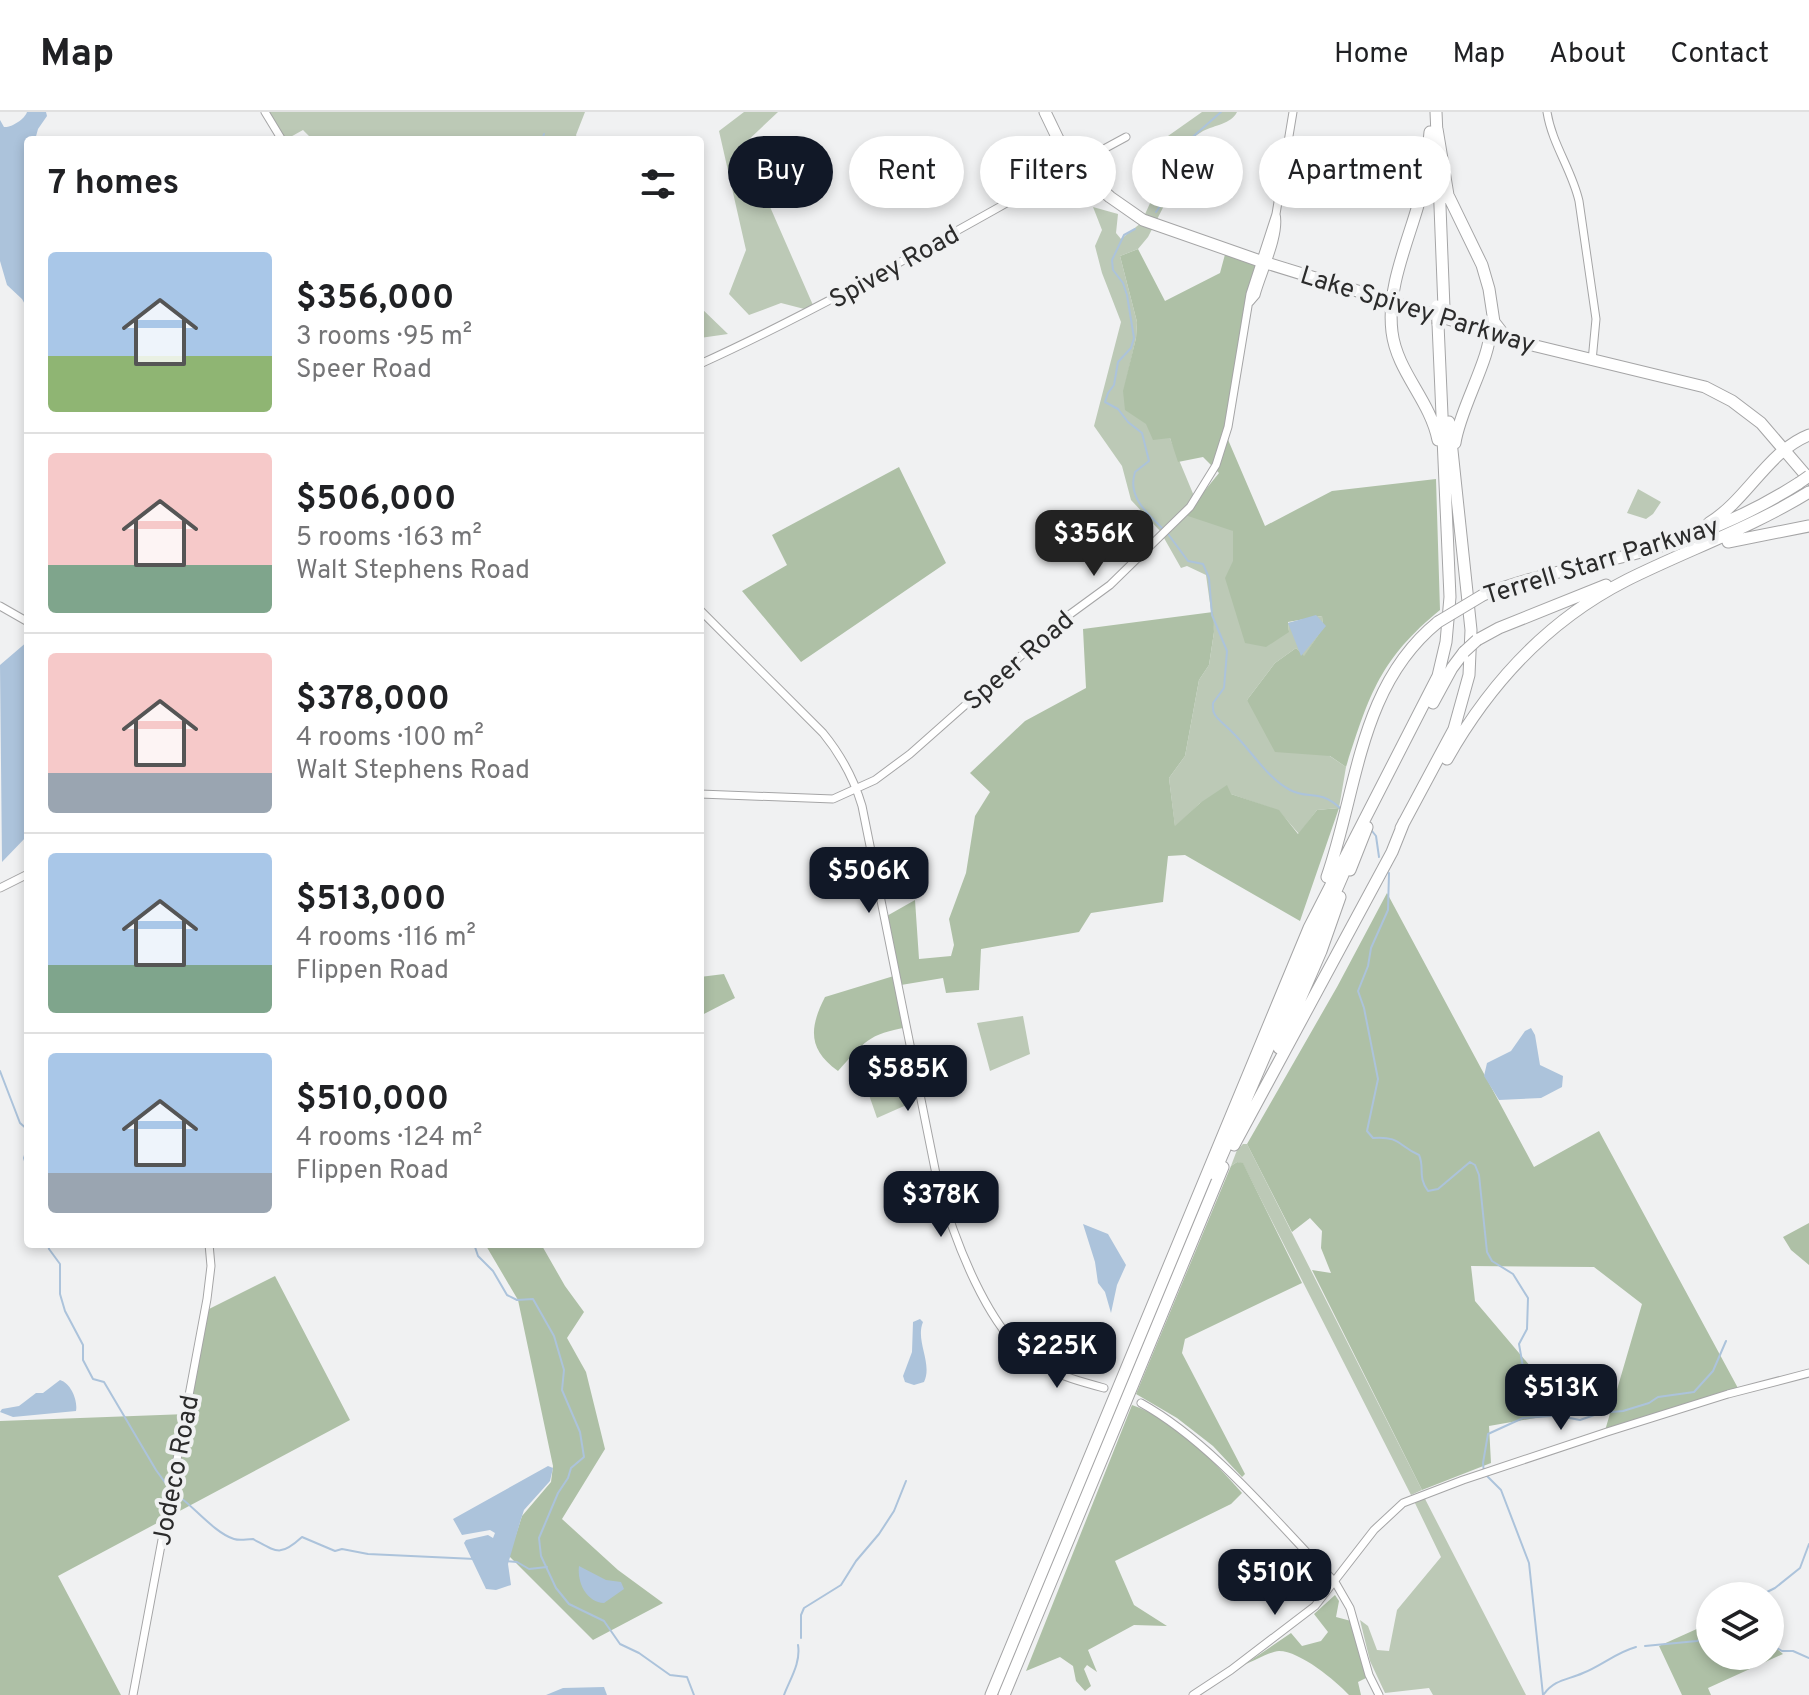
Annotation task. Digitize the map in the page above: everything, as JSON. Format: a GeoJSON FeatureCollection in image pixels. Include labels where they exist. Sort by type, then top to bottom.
{"type":"FeatureCollection","features":[{"type":"Feature","properties":{"kind":"highway","name":"Lake Spivey Parkway"},"geometry":{"type":"LineString","coordinates":[[1047,112],[1061,136]]}},
{"type":"Feature","properties":{"kind":"highway"},"geometry":{"type":"LineString","coordinates":[[1429,112],[1448,195],[1482,265],[1494,322],[1460,417],[1454,468]]}},
{"type":"Feature","properties":{"kind":"highway"},"geometry":{"type":"LineString","coordinates":[[1436,112],[1424,184],[1388,301],[1393,339],[1399,357],[1436,428],[1446,495]]}},
{"type":"Feature","properties":{"kind":"highway"},"geometry":{"type":"LineString","coordinates":[[997,1695],[1332,889],[1432,689],[1443,659],[1450,609],[1433,130]]}},
{"type":"Feature","properties":{"kind":"highway","name":"Lake Spivey Parkway"},"geometry":{"type":"LineString","coordinates":[[1116,196],[1147,218],[1264,260]]}},
{"type":"Feature","properties":{"kind":"highway","name":"Lake Spivey Parkway"},"geometry":{"type":"LineString","coordinates":[[1116,201],[1143,220],[1388,301],[1589,362],[1705,387],[1751,414],[1787,444],[1806,478]]}},
{"type":"Feature","properties":{"kind":"highway"},"geometry":{"type":"LineString","coordinates":[[1224,1151],[1454,729],[1462,707],[1469,675],[1471,630],[1441,325]]}},
{"type":"Feature","properties":{"kind":"highway"},"geometry":{"type":"LineString","coordinates":[[1638,553],[1713,521],[1736,501],[1787,444],[1809,435]]}},
{"type":"Feature","properties":{"kind":"highway","name":"Terrell Starr Parkway"},"geometry":{"type":"LineString","coordinates":[[1309,928],[1336,850],[1377,701],[1399,662],[1438,622],[1483,595],[1512,585],[1638,553],[1690,536],[1738,516],[1806,478]]}},
{"type":"Feature","properties":{"kind":"highway","name":"Terrell Starr Parkway"},"geometry":{"type":"LineString","coordinates":[[1392,852],[1474,714],[1520,658],[1561,622],[1592,600],[1756,522],[1808,492]]}},
{"type":"Feature","properties":{"kind":"highway"},"geometry":{"type":"LineString","coordinates":[[1620,578],[1738,516]]}},
{"type":"Feature","properties":{"kind":"highway"},"geometry":{"type":"LineString","coordinates":[[1674,559],[1745,536],[1809,526]]}},
{"type":"Feature","properties":{"kind":"highway"},"geometry":{"type":"LineString","coordinates":[[991,1695],[1309,928],[1452,668],[1477,640],[1499,628],[1702,546]]}},
{"type":"Feature","properties":{"kind":"highway"},"geometry":{"type":"LineString","coordinates":[[1284,1007],[1372,810]]}},
{"type":"Feature","properties":{"kind":"highway"},"geometry":{"type":"LineString","coordinates":[[1004,1695],[1218,1178],[1392,852],[1404,822]]}},
{"type":"Feature","properties":{"kind":"highway"},"geometry":{"type":"LineString","coordinates":[[1280,1046],[1321,951],[1360,842]]}},
{"type":"Feature","properties":{"kind":"street"},"geometry":{"type":"LineString","coordinates":[[265,112],[280,136]]}},
{"type":"Feature","properties":{"kind":"street","name":"Speer Road"},"geometry":{"type":"LineString","coordinates":[[704,794],[833,799],[857,789],[897,765],[1058,623],[1110,585],[1190,507],[1209,479],[1228,427],[1239,346],[1250,302],[1278,223],[1276,214],[1293,112]]}},
{"type":"Feature","properties":{"kind":"street"},"geometry":{"type":"LineString","coordinates":[[1547,112],[1552,133],[1575,184],[1579,201],[1596,319],[1589,362]]}},
{"type":"Feature","properties":{"kind":"street","name":"Spivey Road"},"geometry":{"type":"LineString","coordinates":[[1116,142],[1126,137]]}},
{"type":"Feature","properties":{"kind":"street","name":"Spivey Road"},"geometry":{"type":"LineString","coordinates":[[704,362],[790,323],[996,208]]}},
{"type":"Feature","properties":{"kind":"street"},"geometry":{"type":"LineString","coordinates":[[0,606],[24,620]]}},
{"type":"Feature","properties":{"kind":"street"},"geometry":{"type":"LineString","coordinates":[[704,614],[823,733],[857,789],[937,1179],[956,1235],[993,1316],[1012,1342],[1046,1368],[1104,1388]]}},
{"type":"Feature","properties":{"kind":"street"},"geometry":{"type":"LineString","coordinates":[[0,888],[24,876]]}},
{"type":"Feature","properties":{"kind":"street","name":"Jodeco Road"},"geometry":{"type":"LineString","coordinates":[[133,1695],[207,1299],[209,1248]]}},
{"type":"Feature","properties":{"kind":"street"},"geometry":{"type":"LineString","coordinates":[[1193,1695],[1315,1606],[1403,1503],[1422,1494],[1728,1394],[1809,1373]]}},
{"type":"Feature","properties":{"kind":"street"},"geometry":{"type":"LineString","coordinates":[[1141,1403],[1168,1419],[1202,1447],[1335,1582],[1350,1608],[1369,1675],[1379,1695]]}},
{"type":"Feature","properties":{"kind":"street"},"geometry":{"type":"LineString","coordinates":[[1324,1571],[1334,1575],[1344,1571]]}},
{"type":"Feature","properties":{"kind":"street"},"geometry":{"type":"LineString","coordinates":[[1324,1571],[1328,1590]]}},
{"type":"Feature","properties":{"kind":"green space"},"geometry":{"type":"Polygon","coordinates":[[[267,112],[585,112],[576,136],[309,136],[303,130],[292,136],[282,136],[267,112]]]}},
{"type":"Feature","properties":{"kind":"green space"},"geometry":{"type":"Polygon","coordinates":[[[744,112],[778,112],[753,136],[728,136],[728,171],[719,131],[744,112]]]}},
{"type":"Feature","properties":{"kind":"green space"},"geometry":{"type":"Polygon","coordinates":[[[1202,112],[1237,112],[1227,122],[1196,136],[1168,136],[1202,112]]]}},
{"type":"Feature","properties":{"kind":"green space"},"geometry":{"type":"Polygon","coordinates":[[[736,208],[771,208],[816,312],[781,303],[749,315],[729,294],[746,250],[736,208]]]}},
{"type":"Feature","properties":{"kind":"green space"},"geometry":{"type":"Polygon","coordinates":[[[1093,208],[1118,214],[1116,233],[1121,239],[1141,223],[1148,208],[1163,208],[1138,249],[1120,256],[1137,322],[1124,390],[1169,436],[1194,496],[1227,520],[1289,632],[1288,623],[1322,616],[1323,628],[1304,657],[1296,648],[1275,663],[1247,700],[1346,767],[1339,808],[1317,810],[1299,834],[1279,811],[1231,794],[1200,803],[1175,827],[1169,778],[1185,756],[1199,680],[1209,665],[1214,632],[1206,575],[1187,566],[1181,568],[1160,531],[1131,500],[1122,466],[1094,426],[1121,322],[1095,246],[1102,230],[1093,208]]]}},
{"type":"Feature","properties":{"kind":"green space"},"geometry":{"type":"Polygon","coordinates":[[[1227,247],[1262,257],[1226,435],[1265,526],[1332,491],[1436,479],[1440,610],[1403,645],[1379,680],[1346,767],[1330,756],[1275,752],[1247,700],[1275,663],[1296,648],[1304,656],[1323,628],[1322,616],[1288,622],[1289,632],[1266,647],[1245,643],[1225,578],[1233,561],[1233,531],[1185,515],[1219,473],[1203,457],[1178,462],[1170,438],[1153,440],[1146,424],[1125,410],[1123,391],[1137,322],[1120,256],[1138,249],[1165,301],[1220,273],[1227,247]]]}},
{"type":"Feature","properties":{"kind":"green space"},"geometry":{"type":"Polygon","coordinates":[[[704,311],[728,334],[704,337],[704,311]]]}},
{"type":"Feature","properties":{"kind":"green space"},"geometry":{"type":"Polygon","coordinates":[[[899,467],[946,563],[801,662],[742,591],[787,565],[772,535],[899,467]]]}},
{"type":"Feature","properties":{"kind":"green space"},"geometry":{"type":"Polygon","coordinates":[[[1638,489],[1661,502],[1646,519],[1627,513],[1638,489]]]}},
{"type":"Feature","properties":{"kind":"green space"},"geometry":{"type":"Polygon","coordinates":[[[1213,612],[1214,632],[1209,665],[1199,680],[1185,756],[1169,778],[1175,826],[1200,803],[1227,785],[1231,794],[1279,810],[1298,834],[1317,810],[1339,808],[1300,921],[1185,855],[1168,856],[1163,902],[1091,913],[1079,932],[981,949],[979,990],[946,993],[943,978],[901,985],[909,1027],[875,1036],[838,1071],[828,1063],[816,1047],[814,1038],[816,1019],[825,997],[897,975],[885,917],[915,900],[919,959],[951,956],[954,945],[949,919],[966,873],[975,816],[990,792],[970,773],[1025,721],[1086,688],[1083,629],[1213,612]]]}},
{"type":"Feature","properties":{"kind":"green space"},"geometry":{"type":"Polygon","coordinates":[[[1387,893],[1534,1167],[1599,1131],[1739,1390],[1604,1434],[1642,1304],[1594,1267],[1471,1266],[1475,1301],[1569,1412],[1489,1426],[1491,1463],[1422,1490],[1312,1270],[1331,1273],[1321,1248],[1322,1231],[1310,1218],[1292,1232],[1247,1144],[1387,893]]]}},
{"type":"Feature","properties":{"kind":"green space"},"geometry":{"type":"Polygon","coordinates":[[[724,974],[735,998],[704,1014],[704,976],[724,974]]]}},
{"type":"Feature","properties":{"kind":"green space"},"geometry":{"type":"Polygon","coordinates":[[[1023,1016],[1030,1054],[990,1071],[977,1023],[1023,1016]]]}},
{"type":"Feature","properties":{"kind":"green space"},"geometry":{"type":"Polygon","coordinates":[[[906,1079],[911,1103],[877,1118],[868,1092],[906,1079]]]}},
{"type":"Feature","properties":{"kind":"green space"},"geometry":{"type":"Polygon","coordinates":[[[1243,1144],[1247,1144],[1422,1490],[1411,1495],[1243,1164],[1237,1162],[1231,1166],[1243,1144]]]}},
{"type":"Feature","properties":{"kind":"green space"},"geometry":{"type":"Polygon","coordinates":[[[1237,1162],[1243,1163],[1302,1283],[1185,1339],[1182,1353],[1245,1474],[1242,1477],[1213,1446],[1177,1418],[1136,1394],[1231,1166],[1237,1162]]]}},
{"type":"Feature","properties":{"kind":"green space"},"geometry":{"type":"Polygon","coordinates":[[[1809,1223],[1809,1265],[1791,1250],[1783,1237],[1809,1223]]]}},
{"type":"Feature","properties":{"kind":"green space"},"geometry":{"type":"Polygon","coordinates":[[[487,1248],[543,1248],[584,1312],[567,1338],[586,1372],[605,1449],[562,1519],[618,1570],[663,1603],[593,1640],[509,1556],[522,1516],[551,1482],[553,1466],[518,1300],[487,1248]]]}},
{"type":"Feature","properties":{"kind":"green space"},"geometry":{"type":"Polygon","coordinates":[[[275,1276],[350,1420],[58,1576],[121,1695],[0,1695],[0,1421],[187,1414],[209,1309],[275,1276]]]}},
{"type":"Feature","properties":{"kind":"green space"},"geometry":{"type":"Polygon","coordinates":[[[1132,1405],[1178,1430],[1242,1493],[1231,1504],[1115,1561],[1134,1605],[1167,1626],[1134,1625],[1088,1650],[1097,1672],[1087,1665],[1084,1669],[1091,1686],[1085,1691],[1076,1681],[1073,1666],[1060,1657],[1026,1671],[1132,1405]]]}},
{"type":"Feature","properties":{"kind":"green space"},"geometry":{"type":"Polygon","coordinates":[[[1423,1495],[1526,1695],[1433,1695],[1429,1688],[1385,1693],[1370,1661],[1360,1620],[1368,1626],[1377,1650],[1389,1651],[1397,1610],[1441,1557],[1413,1499],[1423,1495]]]}},
{"type":"Feature","properties":{"kind":"green space"},"geometry":{"type":"Polygon","coordinates":[[[1335,1595],[1339,1601],[1336,1617],[1351,1621],[1368,1677],[1358,1682],[1361,1695],[1349,1695],[1317,1668],[1288,1652],[1275,1652],[1244,1665],[1291,1633],[1302,1646],[1321,1641],[1328,1632],[1314,1614],[1335,1595]]]}},
{"type":"Feature","properties":{"kind":"green space"},"geometry":{"type":"Polygon","coordinates":[[[1696,1629],[1696,1670],[1748,1670],[1708,1688],[1711,1695],[1682,1695],[1659,1646],[1696,1629]]]}},
{"type":"Feature","properties":{"kind":"water"},"geometry":{"type":"Polygon","coordinates":[[[27,112],[46,112],[47,116],[36,136],[24,136],[24,303],[7,285],[0,261],[0,120],[4,127],[10,126],[27,112]]]}},
{"type":"Feature","properties":{"kind":"water"},"geometry":{"type":"Polygon","coordinates":[[[1316,615],[1326,626],[1301,656],[1288,623],[1316,615]]]}},
{"type":"Feature","properties":{"kind":"water"},"geometry":{"type":"Polygon","coordinates":[[[24,644],[24,839],[2,862],[0,665],[24,644]]]}},
{"type":"Feature","properties":{"kind":"water"},"geometry":{"type":"Polygon","coordinates":[[[1531,1028],[1540,1065],[1563,1076],[1562,1087],[1541,1098],[1499,1100],[1484,1076],[1487,1063],[1511,1051],[1525,1031],[1531,1028]]]}},
{"type":"Feature","properties":{"kind":"water"},"geometry":{"type":"Polygon","coordinates":[[[1083,1224],[1108,1234],[1126,1265],[1117,1285],[1111,1313],[1105,1292],[1098,1283],[1083,1224]]]}},
{"type":"Feature","properties":{"kind":"water"},"geometry":{"type":"Polygon","coordinates":[[[920,1319],[923,1322],[921,1337],[927,1367],[924,1382],[914,1385],[905,1382],[903,1376],[912,1352],[913,1322],[920,1319]]]}},
{"type":"Feature","properties":{"kind":"water"},"geometry":{"type":"Polygon","coordinates":[[[60,1380],[73,1393],[76,1411],[13,1417],[0,1412],[19,1406],[60,1380]]]}},
{"type":"Feature","properties":{"kind":"water"},"geometry":{"type":"Polygon","coordinates":[[[548,1466],[553,1468],[550,1481],[524,1510],[521,1519],[508,1564],[511,1585],[496,1590],[486,1589],[464,1543],[488,1535],[493,1538],[495,1533],[490,1530],[462,1535],[453,1519],[548,1466]]]}},
{"type":"Feature","properties":{"kind":"water"},"geometry":{"type":"Polygon","coordinates":[[[579,1566],[606,1580],[621,1582],[624,1589],[604,1603],[592,1599],[581,1584],[579,1566]]]}},
{"type":"Feature","properties":{"kind":"water"},"geometry":{"type":"Polygon","coordinates":[[[604,1687],[607,1695],[546,1695],[563,1688],[604,1687]]]}},
{"type":"Feature","properties":{"kind":"waterway"},"geometry":{"type":"LineString","coordinates":[[1156,212],[1165,199],[1153,190],[1179,149],[1221,112]]}},
{"type":"Feature","properties":{"kind":"waterway"},"geometry":{"type":"LineString","coordinates":[[1135,229],[1124,235],[1112,260],[1113,270],[1127,295],[1134,338],[1131,348],[1118,362],[1114,385],[1105,402],[1118,409],[1142,433],[1149,461],[1135,472],[1134,489],[1140,504],[1163,529]]}},
{"type":"Feature","properties":{"kind":"waterway"},"geometry":{"type":"LineString","coordinates":[[1168,534],[1188,561],[1203,564],[1209,578],[1212,615],[1227,651],[1224,688],[1213,703],[1215,715],[1282,785],[1297,793],[1320,796],[1341,809]]}},
{"type":"Feature","properties":{"kind":"waterway"},"geometry":{"type":"LineString","coordinates":[[1372,831],[1376,836],[1379,857]]}},
{"type":"Feature","properties":{"kind":"waterway"},"geometry":{"type":"LineString","coordinates":[[1389,873],[1388,910],[1371,948],[1358,991],[1378,1079],[1367,1131],[1373,1138],[1394,1140],[1419,1155],[1423,1181],[1428,1191],[1438,1189],[1470,1162],[1475,1165],[1479,1175],[1487,1252],[1492,1261],[1513,1274],[1528,1298],[1527,1329],[1519,1344],[1523,1367],[1555,1399],[1552,1409],[1539,1412],[1580,1420],[1600,1413],[1623,1411],[1658,1397],[1694,1392],[1713,1371],[1726,1341]]}},
{"type":"Feature","properties":{"kind":"waterway"},"geometry":{"type":"LineString","coordinates":[[0,1071],[24,1126]]}},
{"type":"Feature","properties":{"kind":"waterway"},"geometry":{"type":"LineString","coordinates":[[49,1248],[60,1264],[60,1294],[65,1311],[83,1345],[83,1360],[93,1379],[104,1382],[169,1488]]}},
{"type":"Feature","properties":{"kind":"waterway"},"geometry":{"type":"LineString","coordinates":[[475,1248],[507,1295],[517,1300],[533,1299],[554,1336],[564,1370],[562,1390],[580,1432],[584,1457],[571,1468],[539,1538],[541,1556],[556,1588],[569,1604],[604,1621],[620,1644],[670,1675],[687,1677],[694,1695]]}},
{"type":"Feature","properties":{"kind":"waterway"},"geometry":{"type":"LineString","coordinates":[[1543,1695],[1529,1563],[1501,1490],[1484,1473],[1483,1463],[1488,1434],[1523,1418],[1551,1416]]}},
{"type":"Feature","properties":{"kind":"waterway"},"geometry":{"type":"LineString","coordinates":[[801,1638],[804,1608],[841,1585],[894,1511],[906,1481]]}},
{"type":"Feature","properties":{"kind":"waterway"},"geometry":{"type":"LineString","coordinates":[[173,1492],[226,1536],[237,1540],[253,1539],[273,1549],[288,1548],[302,1537],[335,1551],[475,1559]]}},
{"type":"Feature","properties":{"kind":"waterway"},"geometry":{"type":"LineString","coordinates":[[1782,1582],[1800,1568],[1809,1544]]}},
{"type":"Feature","properties":{"kind":"waterway"},"geometry":{"type":"LineString","coordinates":[[506,1561],[517,1562],[529,1569],[547,1567]]}},
{"type":"Feature","properties":{"kind":"waterway"},"geometry":{"type":"LineString","coordinates":[[1645,1646],[1696,1641]]}},
{"type":"Feature","properties":{"kind":"waterway"},"geometry":{"type":"LineString","coordinates":[[784,1695],[796,1665],[798,1645]]}},
{"type":"Feature","properties":{"kind":"waterway"},"geometry":{"type":"LineString","coordinates":[[1544,1694],[1557,1683],[1636,1647]]}},
{"type":"Feature","properties":{"kind":"waterway"},"geometry":{"type":"LineString","coordinates":[[1784,1651],[1793,1651],[1809,1658]]}}]}
